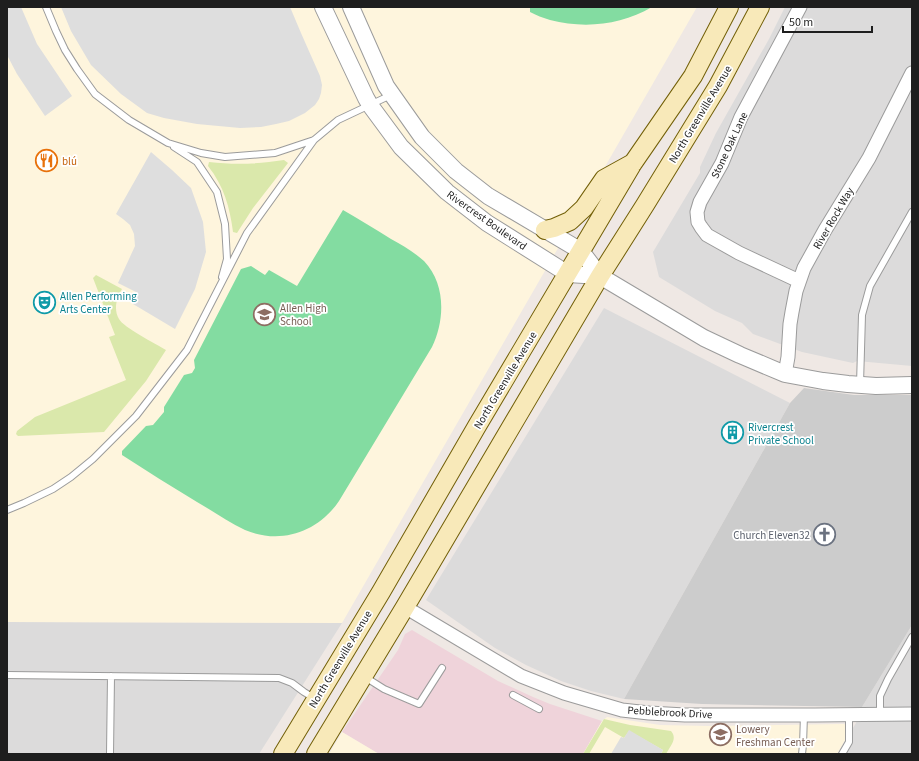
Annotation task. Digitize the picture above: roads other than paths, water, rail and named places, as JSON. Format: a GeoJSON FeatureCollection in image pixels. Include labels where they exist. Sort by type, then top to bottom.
{"type":"FeatureCollection","features":[{"type":"Feature","properties":{"kind":"main road","name":"North Greenville Avenue"},"geometry":{"type":"LineString","coordinates":[[283,754],[381,592],[477,426],[633,163],[693,76],[729,7]]}},
{"type":"Feature","properties":{"kind":"main road","name":"North Greenville Avenue"},"geometry":{"type":"LineString","coordinates":[[316,754],[405,607],[600,276],[718,86],[760,7]]}},
{"type":"Feature","properties":{"kind":"main road"},"geometry":{"type":"LineString","coordinates":[[545,230],[554,228],[570,220],[584,208],[604,179],[633,163]]}},
{"type":"Feature","properties":{"kind":"main road"},"geometry":{"type":"LineString","coordinates":[[381,592],[405,607]]}},
{"type":"Feature","properties":{"kind":"street","name":"Rivercrest Boulevard"},"geometry":{"type":"LineString","coordinates":[[323,7],[370,105],[401,146],[447,192],[487,222],[568,274],[600,276]]}},
{"type":"Feature","properties":{"kind":"street","name":"Rivercrest Boulevard"},"geometry":{"type":"LineString","coordinates":[[352,7],[386,86],[422,137],[456,171],[488,196],[581,252],[600,276],[704,338],[785,374],[834,383],[860,385],[912,385]]}},
{"type":"Feature","properties":{"kind":"street","name":"Stone Oak Lane"},"geometry":{"type":"LineString","coordinates":[[799,281],[744,256],[707,234],[698,222],[697,212],[700,202],[722,163],[741,117],[800,7]]}},
{"type":"Feature","properties":{"kind":"street","name":"River Rock Way"},"geometry":{"type":"LineString","coordinates":[[785,374],[792,312],[796,291],[804,268],[874,147],[912,74]]}},
{"type":"Feature","properties":{"kind":"street","name":"Pebblebrook Drive"},"geometry":{"type":"LineString","coordinates":[[405,607],[521,676],[564,693],[622,710],[664,714],[912,714]]}},
{"type":"Feature","properties":{"kind":"lane"},"geometry":{"type":"LineString","coordinates":[[46,7],[65,50],[95,94],[129,120],[168,143],[196,162],[217,192],[225,224],[227,259],[222,279],[216,294]]}},
{"type":"Feature","properties":{"kind":"lane"},"geometry":{"type":"LineString","coordinates":[[7,510],[24,503],[71,477],[93,459],[136,416],[187,350],[247,233],[314,140],[338,120],[392,95]]}},
{"type":"Feature","properties":{"kind":"lane"},"geometry":{"type":"LineString","coordinates":[[168,143],[201,153],[225,156],[275,153],[314,140]]}},
{"type":"Feature","properties":{"kind":"lane"},"geometry":{"type":"LineString","coordinates":[[860,385],[862,315],[870,286],[912,212]]}},
{"type":"Feature","properties":{"kind":"lane"},"geometry":{"type":"LineString","coordinates":[[880,714],[880,696],[888,678],[912,637]]}},
{"type":"Feature","properties":{"kind":"lane"},"geometry":{"type":"LineString","coordinates":[[363,676],[384,689],[419,704],[442,668]]}},
{"type":"Feature","properties":{"kind":"lane"},"geometry":{"type":"LineString","coordinates":[[7,675],[279,678],[292,683],[316,699]]}},
{"type":"Feature","properties":{"kind":"lane"},"geometry":{"type":"LineString","coordinates":[[110,754],[111,676]]}},
{"type":"Feature","properties":{"kind":"lane"},"geometry":{"type":"LineString","coordinates":[[513,695],[539,709]]}},
{"type":"Feature","properties":{"kind":"lane"},"geometry":{"type":"LineString","coordinates":[[802,754],[804,745],[804,715]]}},
{"type":"Feature","properties":{"kind":"lane"},"geometry":{"type":"LineString","coordinates":[[842,754],[849,742],[849,715]]}},
{"type":"Feature","properties":{"kind":"place","name":"blú"},"geometry":{"type":"Point","coordinates":[47,161]}},
{"type":"Feature","properties":{"kind":"place","name":"Allen Performing Arts Center"},"geometry":{"type":"Point","coordinates":[44,302]}},
{"type":"Feature","properties":{"kind":"place","name":"Allen High School"},"geometry":{"type":"Point","coordinates":[264,314]}},
{"type":"Feature","properties":{"kind":"place","name":"Rivercrest Private School"},"geometry":{"type":"Point","coordinates":[732,433]}},
{"type":"Feature","properties":{"kind":"place","name":"Church Eleven32"},"geometry":{"type":"Point","coordinates":[825,535]}},
{"type":"Feature","properties":{"kind":"place","name":"Lowery Freshman Center"},"geometry":{"type":"Point","coordinates":[720,735]}}]}
